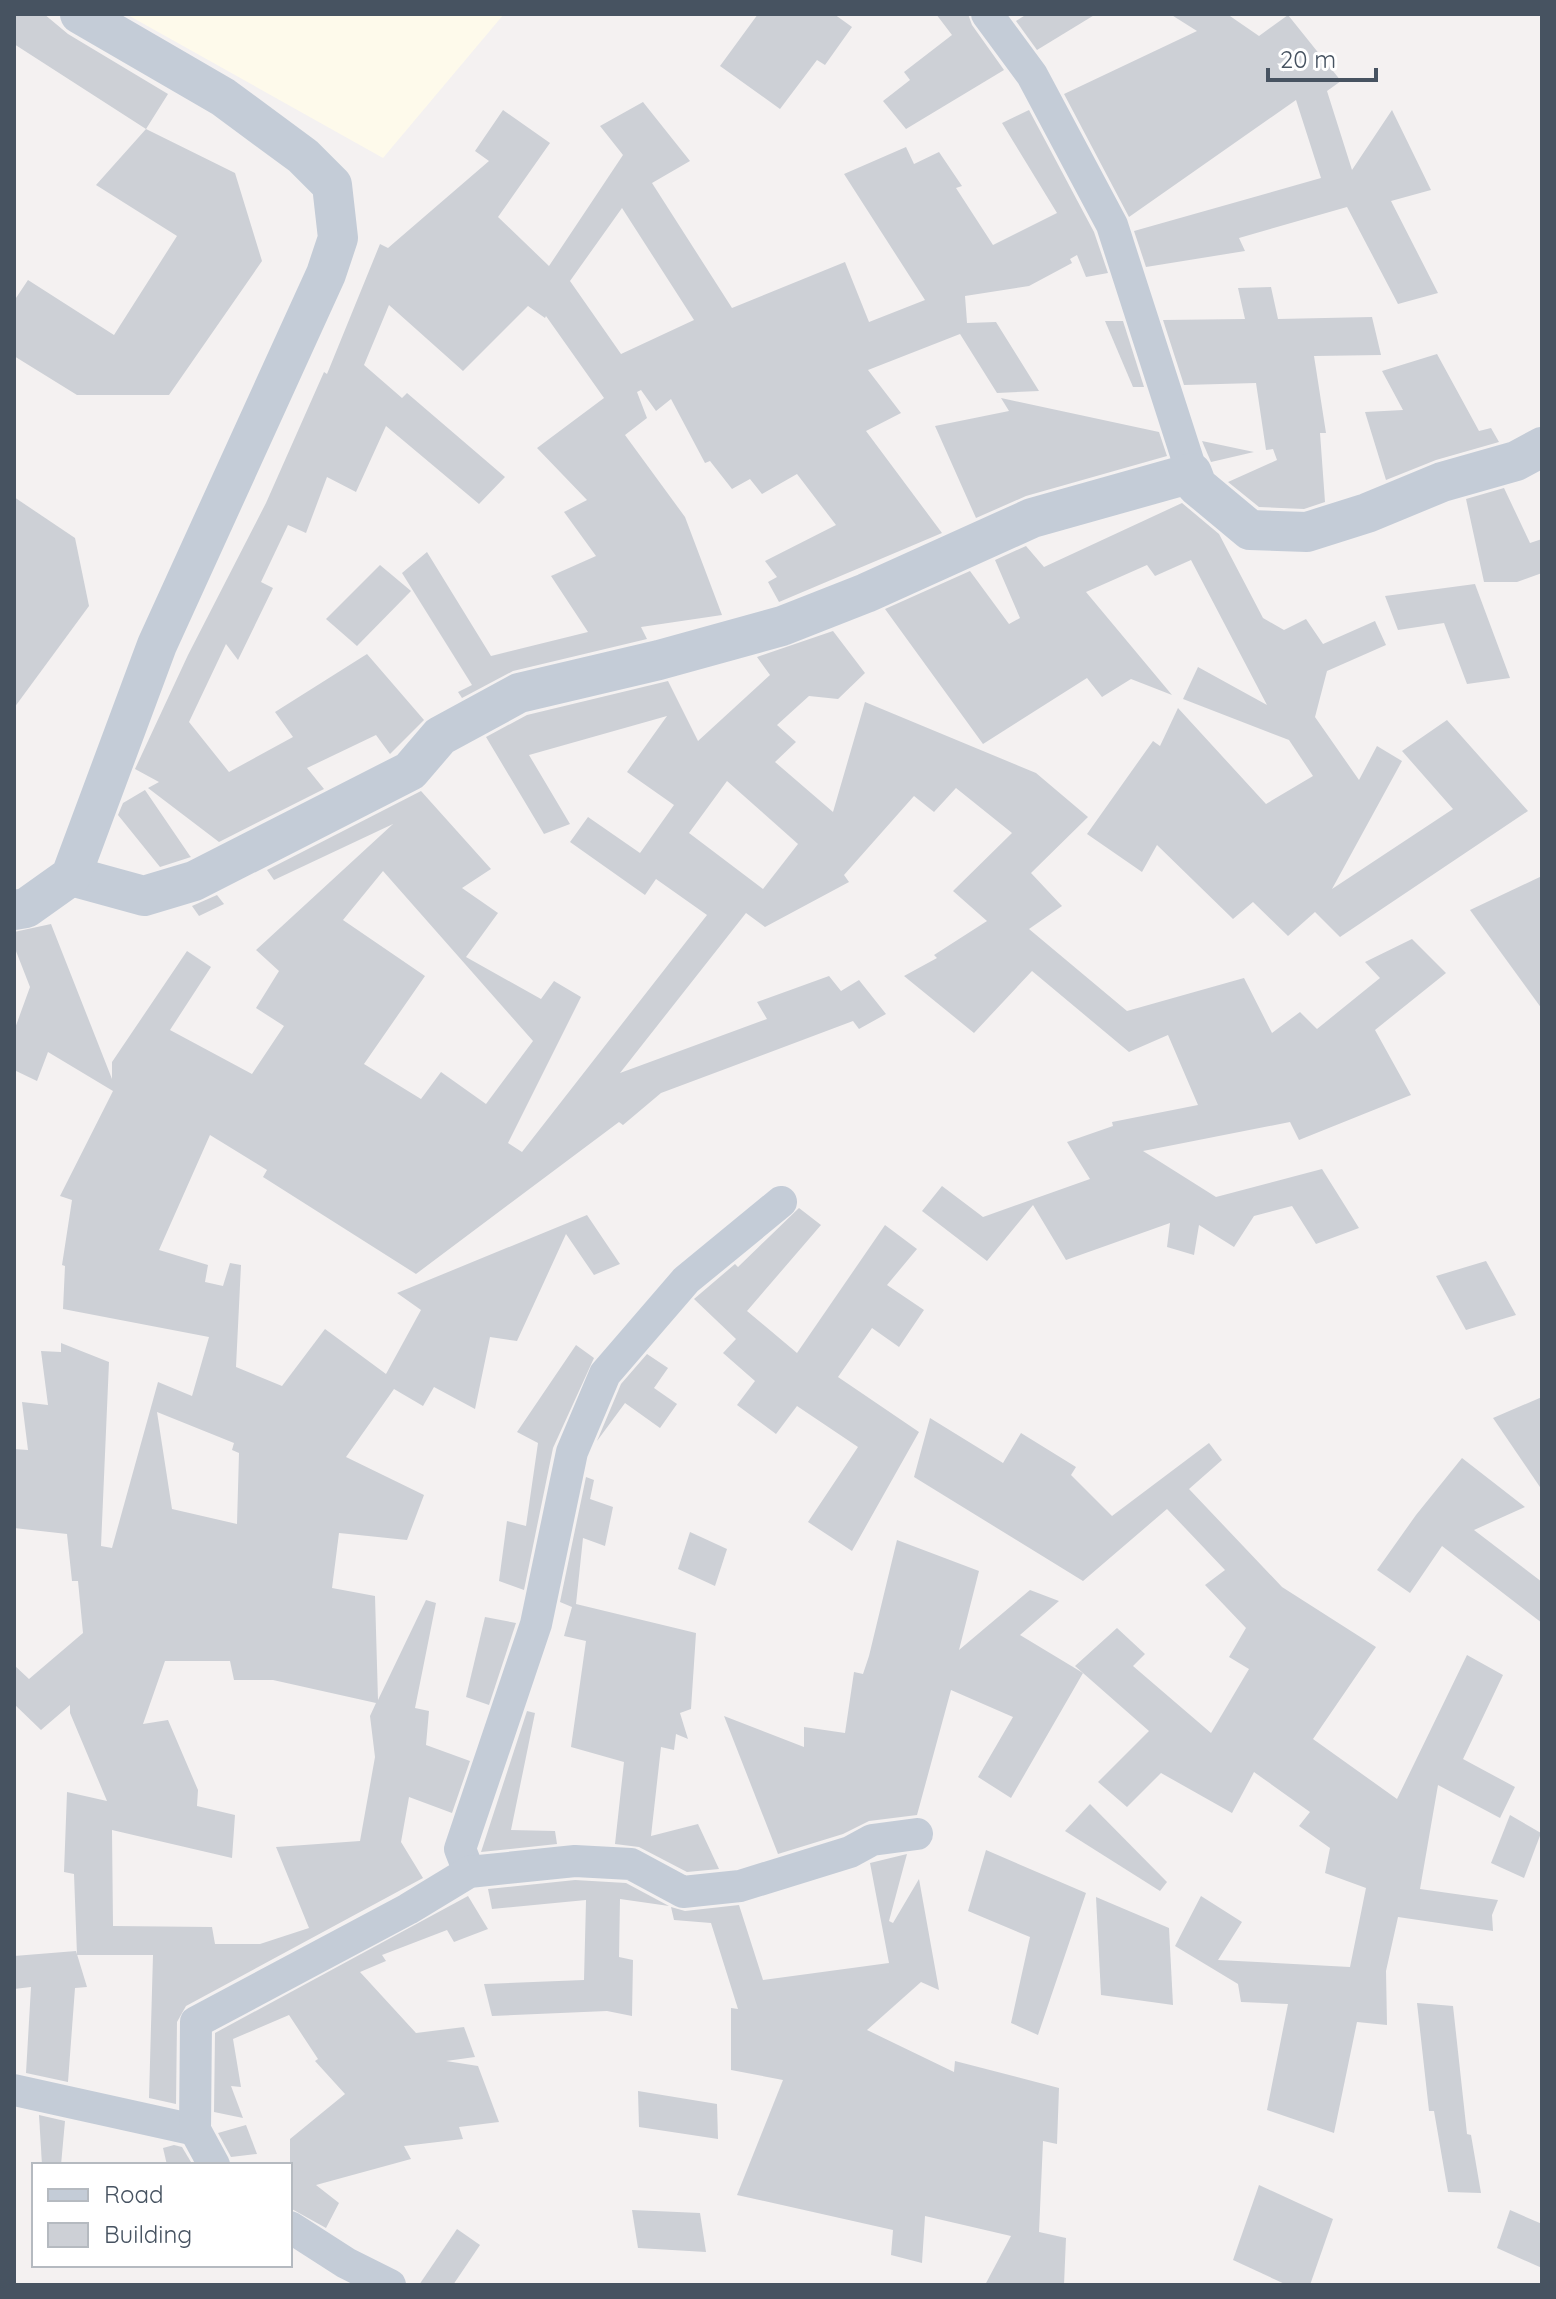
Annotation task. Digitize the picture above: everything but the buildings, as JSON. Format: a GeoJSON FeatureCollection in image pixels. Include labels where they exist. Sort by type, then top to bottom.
{"type":"FeatureCollection","features":[{"type":"Feature","properties":{"kind":"street"},"geometry":{"type":"LineString","coordinates":[[14,910],[26,908],[71,876],[157,645],[319,288],[338,238],[332,185],[303,156],[223,97],[80,14]]}},
{"type":"Feature","properties":{"kind":"street"},"geometry":{"type":"LineString","coordinates":[[987,14],[1032,75],[1112,225],[1197,486],[1250,530],[1307,532],[1367,513],[1442,482],[1516,461],[1542,447]]}},
{"type":"Feature","properties":{"kind":"street"},"geometry":{"type":"LineString","coordinates":[[71,876],[144,896],[194,881],[410,771],[440,736],[519,693],[782,626],[866,593],[1032,518],[1192,473]]}},
{"type":"Feature","properties":{"kind":"street"},"geometry":{"type":"LineString","coordinates":[[469,1872],[460,1849],[536,1624],[572,1452],[605,1374],[686,1280],[781,1202]]}},
{"type":"Feature","properties":{"kind":"street"},"geometry":{"type":"LineString","coordinates":[[213,2163],[195,2130],[196,2022],[408,1909],[469,1872],[575,1861],[631,1864],[683,1892],[740,1886],[850,1852],[872,1840],[917,1834]]}},
{"type":"Feature","properties":{"kind":"street"},"geometry":{"type":"LineString","coordinates":[[14,2090],[195,2130]]}},
{"type":"Feature","properties":{"kind":"street"},"geometry":{"type":"LineString","coordinates":[[292,2228],[346,2263],[390,2285]]}},
{"type":"Feature","properties":{"kind":"shaded area"},"geometry":{"type":"Polygon","coordinates":[[[126,14],[504,14],[383,158],[126,14]]]}}]}
